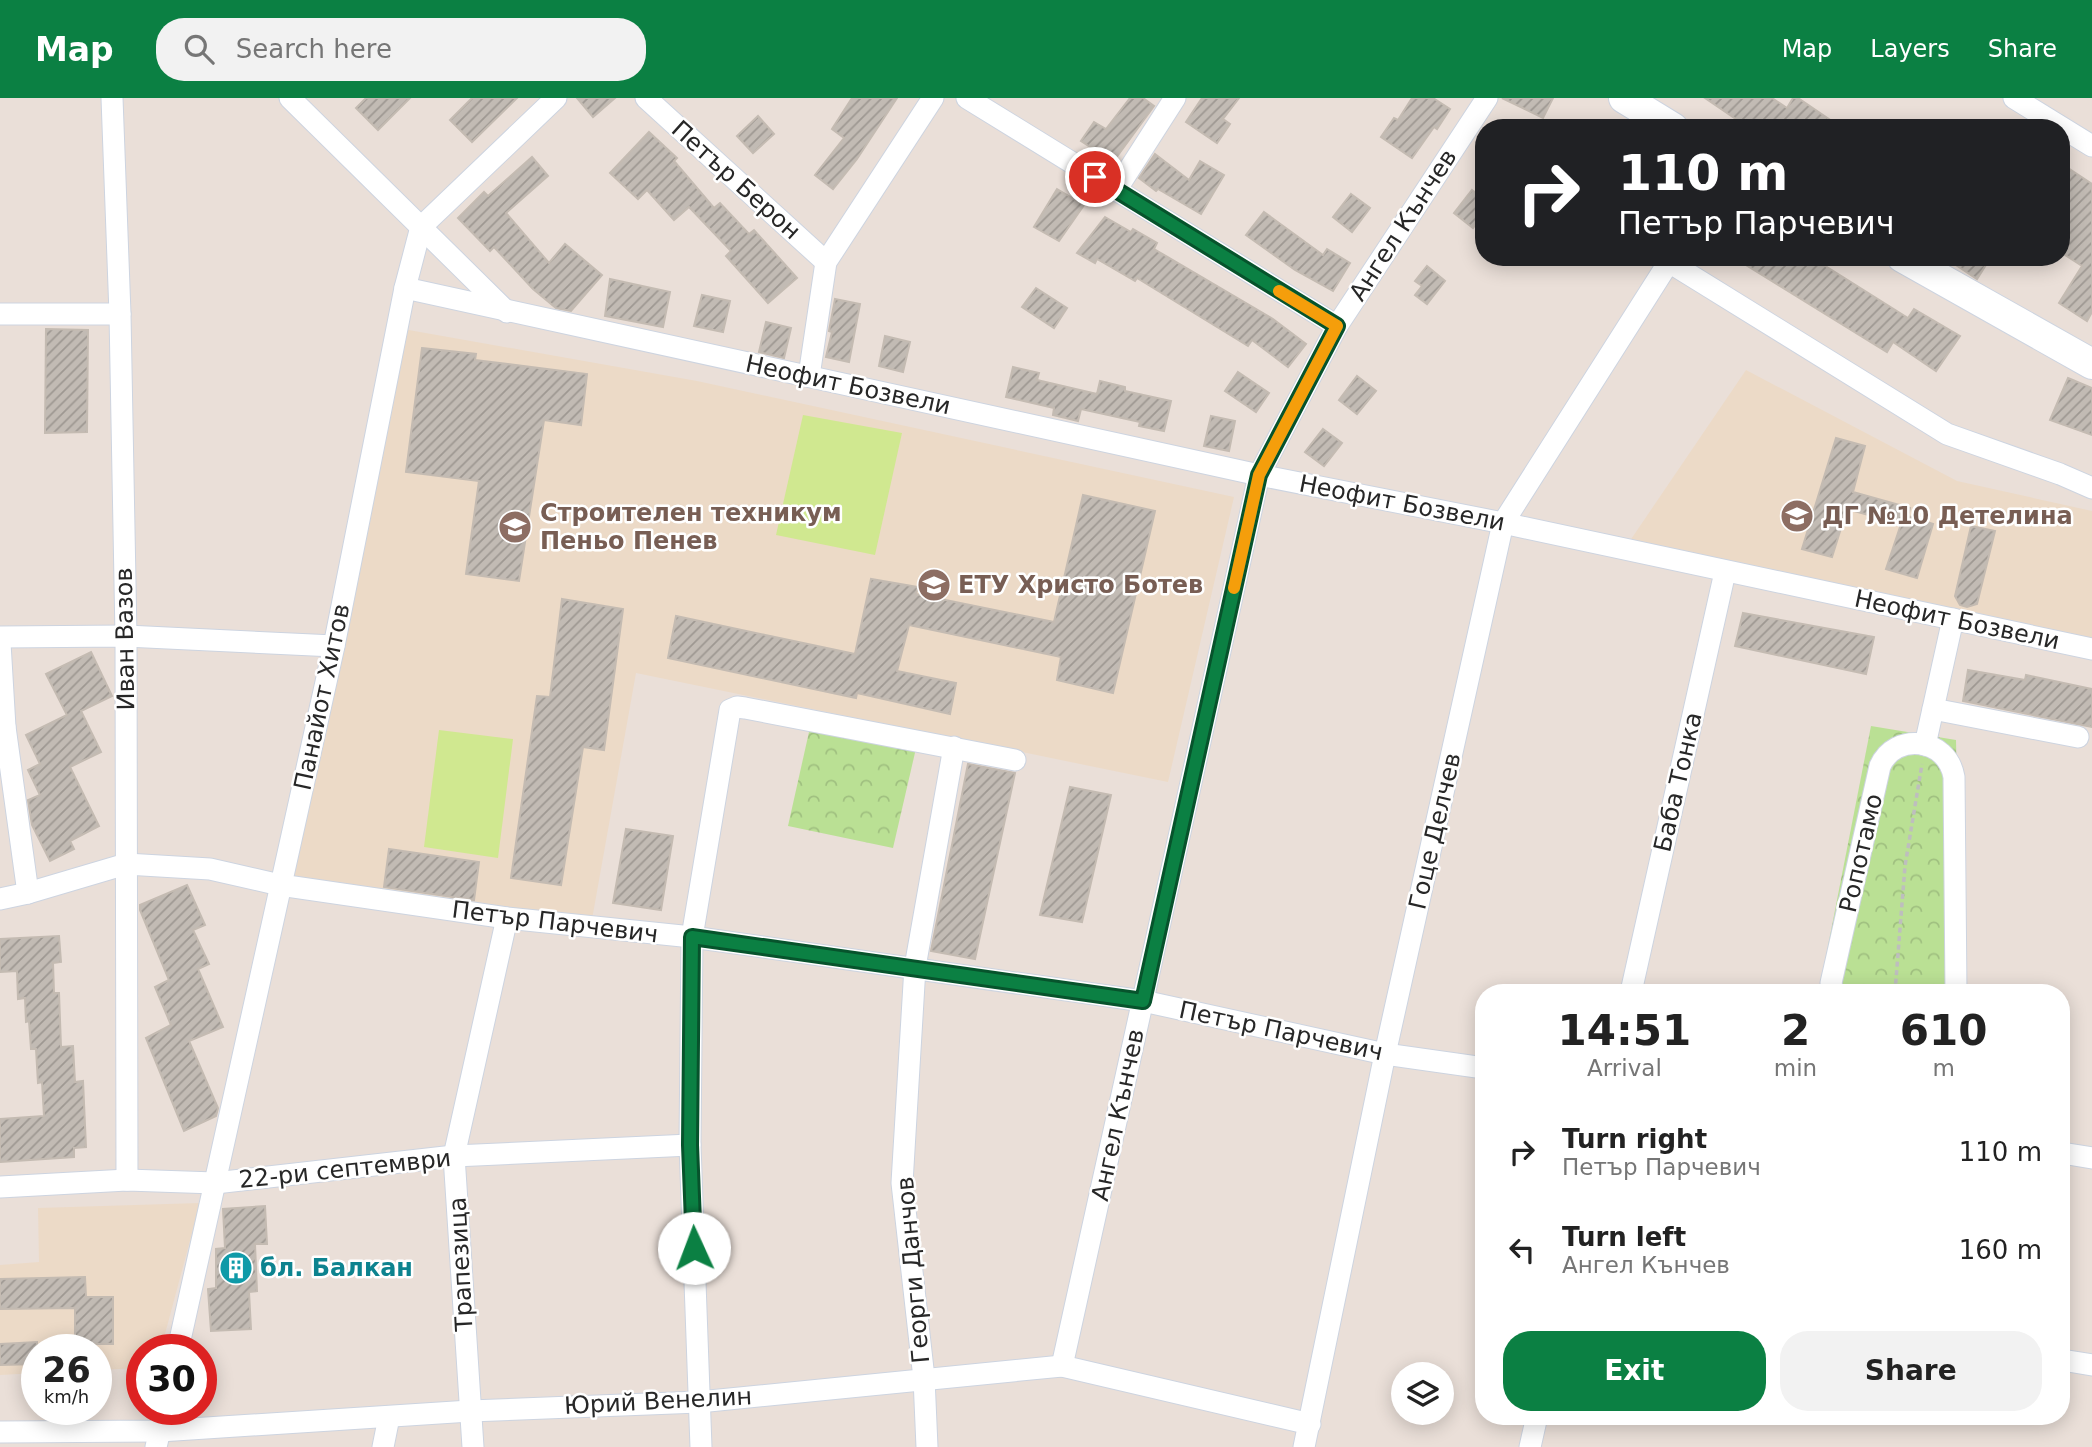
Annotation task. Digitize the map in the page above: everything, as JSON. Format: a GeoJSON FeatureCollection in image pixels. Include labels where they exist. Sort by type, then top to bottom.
{"type":"FeatureCollection","features":[{"type":"Feature","properties":{"kind":"main road"},"geometry":{"type":"LineString","coordinates":[[1624,98],[1658,119]]}},
{"type":"Feature","properties":{"kind":"main road"},"geometry":{"type":"LineString","coordinates":[[1918,266],[2092,364]]}},
{"type":"Feature","properties":{"kind":"street","name":"Иван Вазов"},"geometry":{"type":"LineString","coordinates":[[112,98],[120,314],[126,636],[127,1180]]}},
{"type":"Feature","properties":{"kind":"street"},"geometry":{"type":"LineString","coordinates":[[290,98],[507,312]]}},
{"type":"Feature","properties":{"kind":"street"},"geometry":{"type":"LineString","coordinates":[[421,227],[556,98]]}},
{"type":"Feature","properties":{"kind":"street","name":"Петър Берон"},"geometry":{"type":"LineString","coordinates":[[646,98],[826,262]]}},
{"type":"Feature","properties":{"kind":"street"},"geometry":{"type":"LineString","coordinates":[[809,376],[826,262],[933,98]]}},
{"type":"Feature","properties":{"kind":"street"},"geometry":{"type":"LineString","coordinates":[[967,98],[1337,326]]}},
{"type":"Feature","properties":{"kind":"street"},"geometry":{"type":"LineString","coordinates":[[1116,190],[1175,98]]}},
{"type":"Feature","properties":{"kind":"street","name":"Ангел Кънчев"},"geometry":{"type":"LineString","coordinates":[[1062,1366],[1259,475],[1337,326],[1488,98]]}},
{"type":"Feature","properties":{"kind":"street"},"geometry":{"type":"LineString","coordinates":[[2014,98],[2048,119]]}},
{"type":"Feature","properties":{"kind":"street"},"geometry":{"type":"LineString","coordinates":[[2070,132],[2092,146]]}},
{"type":"Feature","properties":{"kind":"street","name":"Панайот Хитов"},"geometry":{"type":"LineString","coordinates":[[181,1334],[334,646],[405,288],[421,227]]}},
{"type":"Feature","properties":{"kind":"street","name":"Гоце Делчев"},"geometry":{"type":"LineString","coordinates":[[1304,1447],[1385,1054],[1503,523],[1667,266]]}},
{"type":"Feature","properties":{"kind":"street"},"geometry":{"type":"LineString","coordinates":[[1681,266],[1947,434],[2092,488]]}},
{"type":"Feature","properties":{"kind":"street","name":"Неофит Бозвели"},"geometry":{"type":"LineString","coordinates":[[405,288],[1259,475],[1503,523],[2092,649]]}},
{"type":"Feature","properties":{"kind":"street"},"geometry":{"type":"LineString","coordinates":[[0,314],[120,314]]}},
{"type":"Feature","properties":{"kind":"street","name":"Баба Тонка"},"geometry":{"type":"LineString","coordinates":[[1633,984],[1726,572]]}},
{"type":"Feature","properties":{"kind":"street"},"geometry":{"type":"LineString","coordinates":[[1953,619],[1926,745],[1942,752],[1948,759],[1954,777],[1956,984]]}},
{"type":"Feature","properties":{"kind":"street"},"geometry":{"type":"LineString","coordinates":[[0,637],[126,636],[334,646]]}},
{"type":"Feature","properties":{"kind":"street"},"geometry":{"type":"LineString","coordinates":[[0,643],[3,728],[28,893]]}},
{"type":"Feature","properties":{"kind":"street"},"geometry":{"type":"LineString","coordinates":[[701,1447],[690,1145],[692,937],[730,710],[745,708],[1015,760]]}},
{"type":"Feature","properties":{"kind":"street"},"geometry":{"type":"LineString","coordinates":[[1933,709],[2078,737]]}},
{"type":"Feature","properties":{"kind":"street","name":"Ропотамо"},"geometry":{"type":"LineString","coordinates":[[1831,984],[1880,766],[1884,758],[1897,748],[1926,745]]}},
{"type":"Feature","properties":{"kind":"street","name":"Георги Данчов"},"geometry":{"type":"LineString","coordinates":[[927,1447],[924,1378],[902,1183],[915,967],[954,747]]}},
{"type":"Feature","properties":{"kind":"street","name":"Петър Парчевич"},"geometry":{"type":"LineString","coordinates":[[0,899],[126,864],[210,869],[281,885],[507,918],[692,937],[1143,1001],[1385,1054],[1475,1067]]}},
{"type":"Feature","properties":{"kind":"street","name":"Трапезица"},"geometry":{"type":"LineString","coordinates":[[473,1447],[454,1156],[507,918]]}},
{"type":"Feature","properties":{"kind":"street","name":"22-ри септември"},"geometry":{"type":"LineString","coordinates":[[0,1187],[127,1180],[215,1184],[454,1156],[690,1145]]}},
{"type":"Feature","properties":{"kind":"street"},"geometry":{"type":"LineString","coordinates":[[2070,1154],[2092,1158]]}},
{"type":"Feature","properties":{"kind":"street"},"geometry":{"type":"LineString","coordinates":[[2070,1361],[2092,1365]]}},
{"type":"Feature","properties":{"kind":"street","name":"Юрий Венелин"},"geometry":{"type":"LineString","coordinates":[[0,1432],[158,1439],[470,1411],[699,1402],[1062,1366],[1310,1424]]}},
{"type":"Feature","properties":{"kind":"street"},"geometry":{"type":"LineString","coordinates":[[383,1447],[390,1417]]}},
{"type":"Feature","properties":{"kind":"street"},"geometry":{"type":"LineString","coordinates":[[1530,1447],[1535,1425]]}},
{"type":"Feature","properties":{"kind":"path"},"geometry":{"type":"LineString","coordinates":[[1895,984],[1905,866],[1926,745]]}},
{"type":"Feature","properties":{"kind":"shaded area"},"geometry":{"type":"Polygon","coordinates":[[[403,329],[697,381],[1234,497],[1168,782],[636,673],[591,925],[293,881],[403,329]]]}},
{"type":"Feature","properties":{"kind":"shaded area","name":"ДГ №10 Детелина"},"geometry":{"type":"Polygon","coordinates":[[[1746,370],[1957,481],[2092,511],[2092,652],[1623,551],[1746,370]]]}},
{"type":"Feature","properties":{"kind":"shaded area"},"geometry":{"type":"Polygon","coordinates":[[[200,1203],[165,1334],[126,1334],[126,1369],[112,1369],[112,1334],[21,1334],[21,1374],[0,1375],[0,1265],[39,1262],[38,1208],[200,1203]]]}},
{"type":"Feature","properties":{"kind":"green space"},"geometry":{"type":"Polygon","coordinates":[[[803,415],[902,433],[875,555],[776,535],[803,415]]]}},
{"type":"Feature","properties":{"kind":"green space"},"geometry":{"type":"Polygon","coordinates":[[[811,723],[917,744],[893,848],[788,826],[811,723]]]}},
{"type":"Feature","properties":{"kind":"green space"},"geometry":{"type":"Polygon","coordinates":[[[1871,726],[1956,740],[1961,984],[1821,984],[1871,726]]]}},
{"type":"Feature","properties":{"kind":"green space"},"geometry":{"type":"Polygon","coordinates":[[[439,730],[513,739],[498,858],[424,847],[439,730]]]}},
{"type":"Feature","properties":{"kind":"building"},"geometry":{"type":"Polygon","coordinates":[[[366,98],[410,98],[378,130],[356,108],[366,98]]]}},
{"type":"Feature","properties":{"kind":"building"},"geometry":{"type":"Polygon","coordinates":[[[472,98],[517,98],[472,142],[450,120],[472,98]]]}},
{"type":"Feature","properties":{"kind":"building"},"geometry":{"type":"Polygon","coordinates":[[[577,98],[615,98],[593,117],[577,98]]]}},
{"type":"Feature","properties":{"kind":"building"},"geometry":{"type":"Polygon","coordinates":[[[852,98],[897,98],[857,159],[833,189],[815,175],[844,138],[832,129],[852,98]]]}},
{"type":"Feature","properties":{"kind":"building"},"geometry":{"type":"Polygon","coordinates":[[[1130,98],[1143,98],[1154,106],[1113,162],[1081,141],[1094,122],[1106,129],[1130,98]]]}},
{"type":"Feature","properties":{"kind":"building"},"geometry":{"type":"Polygon","coordinates":[[[1202,98],[1239,98],[1223,119],[1230,124],[1217,143],[1186,122],[1202,98]]]}},
{"type":"Feature","properties":{"kind":"building"},"geometry":{"type":"Polygon","coordinates":[[[1412,98],[1433,98],[1450,109],[1412,158],[1381,137],[1394,118],[1398,120],[1412,98]]]}},
{"type":"Feature","properties":{"kind":"building"},"geometry":{"type":"Polygon","coordinates":[[[1502,98],[1553,98],[1543,118],[1502,98]]]}},
{"type":"Feature","properties":{"kind":"building"},"geometry":{"type":"Polygon","coordinates":[[[1705,98],[1772,98],[1787,108],[1793,98],[1798,98],[1829,119],[1736,119],[1705,98]]]}},
{"type":"Feature","properties":{"kind":"building"},"geometry":{"type":"Polygon","coordinates":[[[758,116],[774,134],[753,153],[737,136],[758,116]]]}},
{"type":"Feature","properties":{"kind":"building"},"geometry":{"type":"Polygon","coordinates":[[[649,132],[677,158],[674,161],[714,208],[720,203],[749,234],[754,230],[797,278],[768,303],[726,256],[731,251],[689,207],[674,220],[647,190],[638,199],[610,173],[649,132]]]}},
{"type":"Feature","properties":{"kind":"building"},"geometry":{"type":"Polygon","coordinates":[[[1155,154],[1189,180],[1200,161],[1224,175],[1201,214],[1158,189],[1156,191],[1139,178],[1155,154]]]}},
{"type":"Feature","properties":{"kind":"building"},"geometry":{"type":"Polygon","coordinates":[[[532,157],[548,176],[506,213],[549,263],[565,244],[602,275],[571,311],[556,308],[533,289],[494,247],[490,251],[458,218],[484,192],[488,196],[532,157]]]}},
{"type":"Feature","properties":{"kind":"building"},"geometry":{"type":"Polygon","coordinates":[[[2070,169],[2092,184],[2092,312],[2087,321],[2059,303],[2082,266],[2070,258],[2070,169]]]}},
{"type":"Feature","properties":{"kind":"building"},"geometry":{"type":"Polygon","coordinates":[[[1057,189],[1084,205],[1059,241],[1034,227],[1057,189]]]}},
{"type":"Feature","properties":{"kind":"building"},"geometry":{"type":"Polygon","coordinates":[[[1472,190],[1475,192],[1473,228],[1454,213],[1472,190]]]}},
{"type":"Feature","properties":{"kind":"building"},"geometry":{"type":"Polygon","coordinates":[[[1351,194],[1370,208],[1352,232],[1333,217],[1351,194]]]}},
{"type":"Feature","properties":{"kind":"building"},"geometry":{"type":"Polygon","coordinates":[[[1264,212],[1323,255],[1327,249],[1350,263],[1333,291],[1295,270],[1246,235],[1264,212]]]}},
{"type":"Feature","properties":{"kind":"building"},"geometry":{"type":"Polygon","coordinates":[[[1105,217],[1157,243],[1154,249],[1273,319],[1306,344],[1288,367],[1252,340],[1248,346],[1137,278],[1135,281],[1097,259],[1095,263],[1077,253],[1105,217]]]}},
{"type":"Feature","properties":{"kind":"building"},"geometry":{"type":"Polygon","coordinates":[[[1427,266],[1445,281],[1427,304],[1415,295],[1422,286],[1415,281],[1427,266]]]}},
{"type":"Feature","properties":{"kind":"building"},"geometry":{"type":"Polygon","coordinates":[[[1748,266],[1825,266],[1908,318],[1914,309],[1960,336],[1936,371],[1893,342],[1887,352],[1748,266]]]}},
{"type":"Feature","properties":{"kind":"building"},"geometry":{"type":"Polygon","coordinates":[[[1958,266],[1985,266],[1977,279],[1958,266]]]}},
{"type":"Feature","properties":{"kind":"building"},"geometry":{"type":"Polygon","coordinates":[[[610,279],[670,292],[663,327],[605,316],[610,279]]]}},
{"type":"Feature","properties":{"kind":"building"},"geometry":{"type":"Polygon","coordinates":[[[1036,288],[1067,308],[1054,328],[1022,307],[1036,288]]]}},
{"type":"Feature","properties":{"kind":"building"},"geometry":{"type":"Polygon","coordinates":[[[702,295],[730,301],[723,332],[694,326],[702,295]]]}},
{"type":"Feature","properties":{"kind":"building"},"geometry":{"type":"Polygon","coordinates":[[[835,299],[860,304],[849,362],[826,357],[835,299]]]}},
{"type":"Feature","properties":{"kind":"building"},"geometry":{"type":"Polygon","coordinates":[[[766,322],[791,328],[784,358],[759,352],[766,322]]]}},
{"type":"Feature","properties":{"kind":"building"},"geometry":{"type":"Polygon","coordinates":[[[46,329],[88,330],[87,432],[45,433],[46,329]]]}},
{"type":"Feature","properties":{"kind":"building"},"geometry":{"type":"Polygon","coordinates":[[[885,336],[910,342],[903,372],[879,366],[885,336]]]}},
{"type":"Feature","properties":{"kind":"building"},"geometry":{"type":"Polygon","coordinates":[[[422,348],[476,354],[475,360],[587,374],[581,425],[544,420],[519,581],[466,574],[479,481],[406,472],[422,348]]]}},
{"type":"Feature","properties":{"kind":"building"},"geometry":{"type":"Polygon","coordinates":[[[1013,367],[1039,373],[1037,380],[1097,394],[1100,381],[1125,387],[1125,391],[1171,401],[1164,431],[1139,426],[1140,422],[1081,409],[1078,421],[1053,415],[1054,408],[1006,397],[1013,367]]]}},
{"type":"Feature","properties":{"kind":"building"},"geometry":{"type":"Polygon","coordinates":[[[1238,372],[1269,393],[1256,412],[1225,391],[1238,372]]]}},
{"type":"Feature","properties":{"kind":"building"},"geometry":{"type":"Polygon","coordinates":[[[1357,376],[1376,391],[1357,414],[1339,400],[1357,376]]]}},
{"type":"Feature","properties":{"kind":"building"},"geometry":{"type":"Polygon","coordinates":[[[2068,378],[2092,388],[2092,435],[2050,420],[2068,378]]]}},
{"type":"Feature","properties":{"kind":"building"},"geometry":{"type":"Polygon","coordinates":[[[1211,416],[1235,421],[1229,451],[1204,446],[1211,416]]]}},
{"type":"Feature","properties":{"kind":"building"},"geometry":{"type":"Polygon","coordinates":[[[1323,429],[1342,443],[1324,466],[1305,452],[1323,429]]]}},
{"type":"Feature","properties":{"kind":"building"},"geometry":{"type":"Polygon","coordinates":[[[1836,438],[1865,446],[1853,492],[1910,508],[1908,516],[1933,524],[1917,578],[1886,569],[1901,524],[1847,509],[1832,557],[1802,549],[1836,438]]]}},
{"type":"Feature","properties":{"kind":"building"},"geometry":{"type":"Polygon","coordinates":[[[1083,495],[1155,511],[1113,693],[1057,680],[1061,657],[909,625],[897,671],[956,683],[950,714],[857,693],[856,698],[668,658],[676,616],[855,654],[871,579],[918,587],[916,594],[1054,622],[1083,495]]]}},
{"type":"Feature","properties":{"kind":"building"},"geometry":{"type":"Polygon","coordinates":[[[1971,526],[1995,531],[1977,604],[1967,607],[1960,605],[1955,596],[1971,526]]]}},
{"type":"Feature","properties":{"kind":"building"},"geometry":{"type":"Polygon","coordinates":[[[562,599],[623,609],[604,750],[583,747],[561,885],[511,878],[537,696],[550,697],[562,599]]]}},
{"type":"Feature","properties":{"kind":"building"},"geometry":{"type":"Polygon","coordinates":[[[1743,613],[1874,637],[1866,674],[1735,646],[1743,613]]]}},
{"type":"Feature","properties":{"kind":"building"},"geometry":{"type":"Polygon","coordinates":[[[91,652],[112,696],[81,711],[101,752],[70,767],[99,826],[70,841],[74,849],[50,861],[32,825],[28,800],[40,795],[28,770],[40,764],[26,735],[67,715],[46,674],[91,652]]]}},
{"type":"Feature","properties":{"kind":"building"},"geometry":{"type":"Polygon","coordinates":[[[1968,670],[2025,680],[2026,675],[2092,689],[2092,727],[1963,701],[1968,670]]]}},
{"type":"Feature","properties":{"kind":"building"},"geometry":{"type":"Polygon","coordinates":[[[968,764],[1015,773],[975,959],[931,951],[968,764]]]}},
{"type":"Feature","properties":{"kind":"building"},"geometry":{"type":"Polygon","coordinates":[[[1070,787],[1111,795],[1082,922],[1040,915],[1070,787]]]}},
{"type":"Feature","properties":{"kind":"building"},"geometry":{"type":"Polygon","coordinates":[[[626,829],[673,836],[661,910],[613,903],[626,829]]]}},
{"type":"Feature","properties":{"kind":"building"},"geometry":{"type":"Polygon","coordinates":[[[389,849],[479,862],[474,900],[384,887],[389,849]]]}},
{"type":"Feature","properties":{"kind":"building"},"geometry":{"type":"Polygon","coordinates":[[[187,885],[205,925],[193,930],[209,964],[198,969],[223,1027],[189,1041],[218,1108],[216,1116],[184,1131],[146,1038],[171,1025],[155,987],[169,980],[140,905],[187,885]]]}},
{"type":"Feature","properties":{"kind":"building"},"geometry":{"type":"Polygon","coordinates":[[[59,936],[61,962],[53,963],[54,993],[59,993],[61,1047],[73,1046],[75,1082],[83,1081],[86,1147],[74,1148],[74,1157],[0,1162],[0,1119],[44,1116],[42,1082],[38,1083],[36,1049],[31,1049],[25,998],[18,999],[17,971],[0,972],[0,939],[59,936]]]}},
{"type":"Feature","properties":{"kind":"building","name":"бл. Балкан"},"geometry":{"type":"Polygon","coordinates":[[[265,1206],[267,1244],[255,1244],[257,1291],[249,1292],[251,1329],[211,1331],[208,1289],[216,1288],[216,1249],[225,1248],[223,1209],[265,1206]]]}},
{"type":"Feature","properties":{"kind":"building"},"geometry":{"type":"Polygon","coordinates":[[[85,1277],[86,1297],[113,1297],[113,1344],[112,1334],[75,1334],[75,1308],[0,1309],[0,1279],[85,1277]]]}},
{"type":"Feature","properties":{"kind":"building"},"geometry":{"type":"Polygon","coordinates":[[[21,1343],[21,1364],[0,1365],[0,1344],[21,1343]]]}},
{"type":"Feature","properties":{"kind":"slow traffic"},"geometry":{"type":"LineString","coordinates":[[1234,588],[1259,475],[1337,326],[1279,291]]}},
{"type":"Feature","properties":{"kind":"place","name":"ДГ №10 Детелина"},"geometry":{"type":"Point","coordinates":[1797,516]}},
{"type":"Feature","properties":{"kind":"place","name":"Строителен техникум Пеньо Пенев"},"geometry":{"type":"Point","coordinates":[515,527]}},
{"type":"Feature","properties":{"kind":"place","name":"ЕТУ Христо Ботев"},"geometry":{"type":"Point","coordinates":[934,585]}},
{"type":"Feature","properties":{"kind":"place","name":"бл. Балкан"},"geometry":{"type":"Point","coordinates":[236,1268]}},
{"type":"Feature","properties":{"kind":"route"},"geometry":{"type":"LineString","coordinates":[[694,1248],[690,1145],[692,937],[1143,1001],[1259,475],[1337,326],[1095,177]]}}]}
